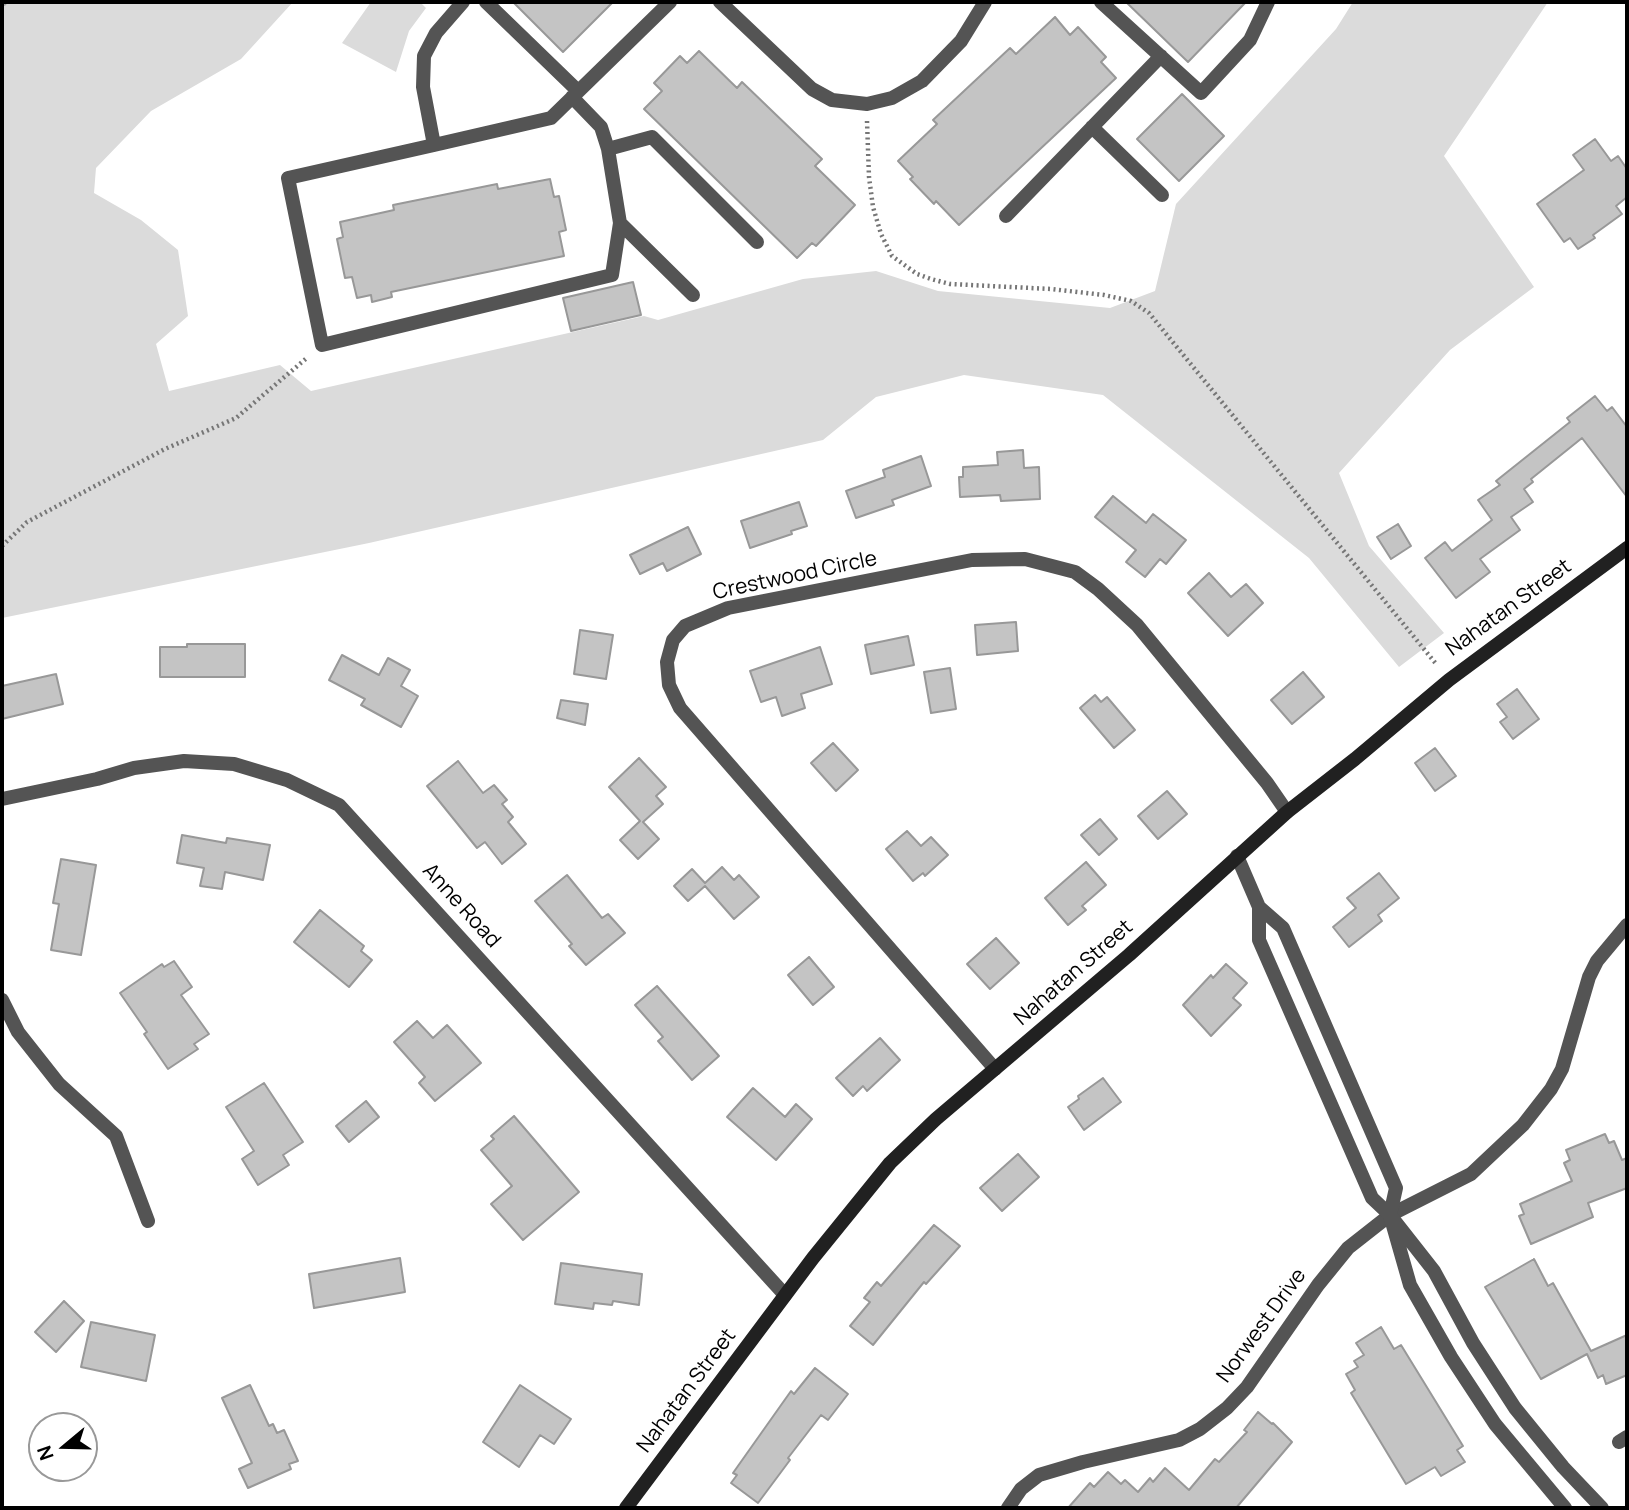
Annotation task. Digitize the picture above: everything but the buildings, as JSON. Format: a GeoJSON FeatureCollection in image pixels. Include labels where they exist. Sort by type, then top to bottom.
{"type":"FeatureCollection","features":[{"type":"Feature","properties":{"kind":"main road","name":"Nahatan Street"},"geometry":{"type":"LineString","coordinates":[[626,1508],[785,1295],[890,1163],[936,1119],[1129,955],[1287,812],[1449,680],[1627,548]]}},
{"type":"Feature","properties":{"kind":"street"},"geometry":{"type":"LineString","coordinates":[[434,145],[422,87],[424,56],[436,33],[463,2]]}},
{"type":"Feature","properties":{"kind":"street"},"geometry":{"type":"LineString","coordinates":[[486,2],[575,94],[601,127],[608,149],[620,223],[612,275],[322,345],[288,178],[551,118],[575,94],[670,2]]}},
{"type":"Feature","properties":{"kind":"street"},"geometry":{"type":"LineString","coordinates":[[720,2],[811,89],[832,100],[866,104],[892,98],[922,81],[961,41],[985,2]]}},
{"type":"Feature","properties":{"kind":"street"},"geometry":{"type":"LineString","coordinates":[[1101,2],[1201,93],[1250,40],[1268,2]]}},
{"type":"Feature","properties":{"kind":"street"},"geometry":{"type":"LineString","coordinates":[[1006,216],[1161,55]]}},
{"type":"Feature","properties":{"kind":"street"},"geometry":{"type":"LineString","coordinates":[[1092,127],[1162,195]]}},
{"type":"Feature","properties":{"kind":"street"},"geometry":{"type":"LineString","coordinates":[[608,149],[652,137],[757,242]]}},
{"type":"Feature","properties":{"kind":"street"},"geometry":{"type":"LineString","coordinates":[[620,223],[693,295]]}},
{"type":"Feature","properties":{"kind":"street","name":"Crestwood Circle"},"geometry":{"type":"LineString","coordinates":[[995,1069],[680,708],[669,685],[667,662],[673,640],[685,626],[728,608],[972,560],[1025,559],[1074,572],[1098,589],[1137,625],[1267,783],[1287,812]]}},
{"type":"Feature","properties":{"kind":"street","name":"Anne Road"},"geometry":{"type":"LineString","coordinates":[[2,799],[97,779],[134,768],[184,761],[234,764],[286,780],[339,805],[785,1295]]}},
{"type":"Feature","properties":{"kind":"street"},"geometry":{"type":"LineString","coordinates":[[1237,856],[1259,907],[1259,940],[1372,1198],[1390,1215],[1434,1270],[1466,1332],[1515,1408],[1563,1467],[1602,1508]]}},
{"type":"Feature","properties":{"kind":"street"},"geometry":{"type":"LineString","coordinates":[[1259,907],[1283,928],[1396,1188],[1390,1215],[1410,1285],[1451,1357],[1494,1424],[1565,1508]]}},
{"type":"Feature","properties":{"kind":"street","name":"Norwest Drive"},"geometry":{"type":"LineString","coordinates":[[1008,1508],[1021,1489],[1045,1472],[1179,1440],[1193,1434],[1219,1415],[1247,1387],[1348,1248],[1390,1215],[1471,1174],[1523,1125],[1551,1089],[1562,1069],[1583,992],[1597,961],[1627,925]]}},
{"type":"Feature","properties":{"kind":"street"},"geometry":{"type":"LineString","coordinates":[[2,1000],[18,1032],[59,1084],[116,1136],[148,1221]]}},
{"type":"Feature","properties":{"kind":"path"},"geometry":{"type":"LineString","coordinates":[[867,118],[873,207],[881,234],[892,256],[917,274],[941,282],[1104,295],[1131,302],[1149,313],[1449,680]]}},
{"type":"Feature","properties":{"kind":"path"},"geometry":{"type":"LineString","coordinates":[[2,546],[27,522],[165,449],[236,418],[322,345]]}},
{"type":"Feature","properties":{"kind":"shaded area"},"geometry":{"type":"Polygon","coordinates":[[[2,2],[293,2],[241,59],[151,111],[96,168],[94,193],[141,220],[178,250],[188,316],[156,344],[169,391],[280,365],[311,391],[644,316],[658,320],[803,279],[876,271],[938,291],[1110,308],[1155,291],[1176,204],[1336,29],[1353,2],[1548,2],[1444,156],[1534,287],[1450,350],[1339,473],[1369,546],[1444,633],[1399,667],[1309,558],[1103,395],[964,375],[876,397],[823,440],[369,543],[2,618],[2,2]]]}},
{"type":"Feature","properties":{"kind":"shaded area"},"geometry":{"type":"Polygon","coordinates":[[[371,2],[420,2],[426,8],[409,31],[396,72],[342,43],[371,2]]]}}]}
